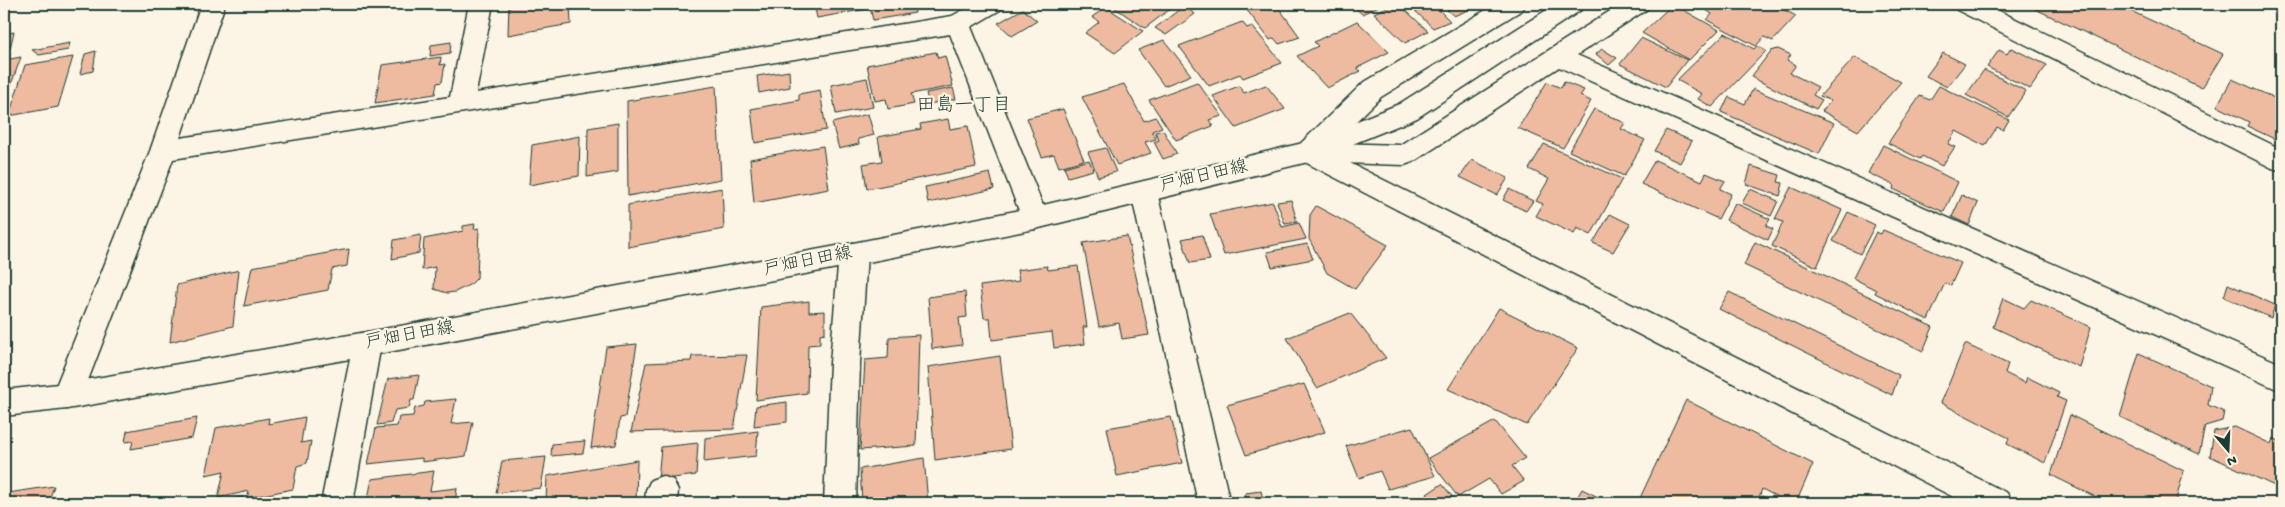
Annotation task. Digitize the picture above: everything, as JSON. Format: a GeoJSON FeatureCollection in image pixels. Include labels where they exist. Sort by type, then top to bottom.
{"type":"FeatureCollection","features":[{"type":"Feature","properties":{"kind":"street"},"geometry":{"type":"LineString","coordinates":[[67,396],[164,151],[213,4]]}},
{"type":"Feature","properties":{"kind":"street"},"geometry":{"type":"LineString","coordinates":[[460,105],[481,4]]}},
{"type":"Feature","properties":{"kind":"street"},"geometry":{"type":"LineString","coordinates":[[164,151],[958,24],[992,4]]}},
{"type":"Feature","properties":{"kind":"street"},"geometry":{"type":"LineString","coordinates":[[1308,152],[1372,90],[1514,4]]}},
{"type":"Feature","properties":{"kind":"street","name":"戸畑日田線"},"geometry":{"type":"LineString","coordinates":[[4,403],[67,396],[367,344],[852,254],[1035,218],[1308,152],[1408,111],[1573,4]]}},
{"type":"Feature","properties":{"kind":"street"},"geometry":{"type":"LineString","coordinates":[[1308,152],[1404,155],[1638,4]]}},
{"type":"Feature","properties":{"kind":"street"},"geometry":{"type":"LineString","coordinates":[[1965,4],[2281,161]]}},
{"type":"Feature","properties":{"kind":"street"},"geometry":{"type":"LineString","coordinates":[[958,24],[1035,218]]}},
{"type":"Feature","properties":{"kind":"street"},"geometry":{"type":"LineString","coordinates":[[1557,56],[2281,378]]}},
{"type":"Feature","properties":{"kind":"street"},"geometry":{"type":"LineString","coordinates":[[1308,152],[1996,503]]}},
{"type":"Feature","properties":{"kind":"street"},"geometry":{"type":"LineString","coordinates":[[1144,192],[1214,503]]}},
{"type":"Feature","properties":{"kind":"street"},"geometry":{"type":"LineString","coordinates":[[840,503],[845,363],[852,254]]}},
{"type":"Feature","properties":{"kind":"street"},"geometry":{"type":"LineString","coordinates":[[338,503],[367,344]]}},
{"type":"Feature","properties":{"kind":"building"},"geometry":{"type":"Polygon","coordinates":[[[509,4],[570,4],[571,24],[508,35],[509,4]]]}},
{"type":"Feature","properties":{"kind":"building"},"geometry":{"type":"Polygon","coordinates":[[[814,4],[866,4],[867,9],[817,18],[814,4]]]}},
{"type":"Feature","properties":{"kind":"building"},"geometry":{"type":"Polygon","coordinates":[[[892,4],[914,4],[915,13],[873,20],[870,8],[892,4]]]}},
{"type":"Feature","properties":{"kind":"building"},"geometry":{"type":"Polygon","coordinates":[[[1109,4],[1177,4],[1145,28],[1109,4]]]}},
{"type":"Feature","properties":{"kind":"building"},"geometry":{"type":"Polygon","coordinates":[[[1264,4],[1276,4],[1300,37],[1279,44],[1274,38],[1270,40],[1246,9],[1264,4]]]}},
{"type":"Feature","properties":{"kind":"building"},"geometry":{"type":"Polygon","coordinates":[[[1351,4],[1383,4],[1362,14],[1351,4]]]}},
{"type":"Feature","properties":{"kind":"building"},"geometry":{"type":"Polygon","coordinates":[[[1394,4],[1399,4],[1428,31],[1405,43],[1374,13],[1394,4]]]}},
{"type":"Feature","properties":{"kind":"building"},"geometry":{"type":"Polygon","coordinates":[[[1408,4],[1452,4],[1439,10],[1450,21],[1433,28],[1408,4]]]}},
{"type":"Feature","properties":{"kind":"building"},"geometry":{"type":"Polygon","coordinates":[[[1462,4],[1472,4],[1475,7],[1454,16],[1447,10],[1462,4]]]}},
{"type":"Feature","properties":{"kind":"building"},"geometry":{"type":"Polygon","coordinates":[[[1673,4],[1719,30],[1689,60],[1642,33],[1673,4]]]}},
{"type":"Feature","properties":{"kind":"building"},"geometry":{"type":"Polygon","coordinates":[[[1712,4],[1773,4],[1796,16],[1773,41],[1764,37],[1756,46],[1707,20],[1712,14],[1706,10],[1712,4]]]}},
{"type":"Feature","properties":{"kind":"building"},"geometry":{"type":"Polygon","coordinates":[[[2033,4],[2116,4],[2223,54],[2202,88],[2031,7],[2033,4]]]}},
{"type":"Feature","properties":{"kind":"building"},"geometry":{"type":"Polygon","coordinates":[[[1184,6],[1195,14],[1166,35],[1155,28],[1184,6]]]}},
{"type":"Feature","properties":{"kind":"building"},"geometry":{"type":"Polygon","coordinates":[[[1106,7],[1143,31],[1115,53],[1085,33],[1099,22],[1092,17],[1106,7]]]}},
{"type":"Feature","properties":{"kind":"building"},"geometry":{"type":"Polygon","coordinates":[[[1023,9],[1037,21],[1012,36],[998,23],[1023,9]]]}},
{"type":"Feature","properties":{"kind":"building"},"geometry":{"type":"Polygon","coordinates":[[[1357,21],[1389,52],[1357,68],[1361,71],[1327,88],[1297,56],[1318,46],[1314,42],[1357,21]]]}},
{"type":"Feature","properties":{"kind":"building"},"geometry":{"type":"Polygon","coordinates":[[[1242,22],[1247,28],[1252,26],[1282,63],[1243,78],[1240,74],[1209,86],[1179,46],[1242,22]]]}},
{"type":"Feature","properties":{"kind":"building"},"geometry":{"type":"Polygon","coordinates":[[[14,32],[10,48],[4,49],[4,34],[14,32]]]}},
{"type":"Feature","properties":{"kind":"building"},"geometry":{"type":"Polygon","coordinates":[[[1725,33],[1754,49],[1757,46],[1766,51],[1712,107],[1698,99],[1702,94],[1677,80],[1725,33]]]}},
{"type":"Feature","properties":{"kind":"building"},"geometry":{"type":"Polygon","coordinates":[[[1641,38],[1687,60],[1666,87],[1620,64],[1641,38]]]}},
{"type":"Feature","properties":{"kind":"building"},"geometry":{"type":"Polygon","coordinates":[[[1164,40],[1191,75],[1164,86],[1138,50],[1164,40]]]}},
{"type":"Feature","properties":{"kind":"building"},"geometry":{"type":"Polygon","coordinates":[[[451,42],[450,53],[430,56],[431,45],[451,42]]]}},
{"type":"Feature","properties":{"kind":"building"},"geometry":{"type":"Polygon","coordinates":[[[70,43],[68,50],[39,55],[32,50],[70,43]]]}},
{"type":"Feature","properties":{"kind":"building"},"geometry":{"type":"Polygon","coordinates":[[[2011,48],[2047,65],[2030,89],[1987,67],[1999,50],[2007,54],[2011,48]]]}},
{"type":"Feature","properties":{"kind":"building"},"geometry":{"type":"Polygon","coordinates":[[[1602,49],[1617,58],[1609,65],[1596,54],[1602,49]]]}},
{"type":"Feature","properties":{"kind":"building"},"geometry":{"type":"Polygon","coordinates":[[[1778,49],[1791,55],[1787,60],[1796,65],[1790,73],[1818,87],[1813,95],[1822,100],[1816,109],[1751,77],[1771,51],[1778,49]]]}},
{"type":"Feature","properties":{"kind":"building"},"geometry":{"type":"Polygon","coordinates":[[[96,51],[93,71],[80,74],[85,54],[96,51]]]}},
{"type":"Feature","properties":{"kind":"building"},"geometry":{"type":"Polygon","coordinates":[[[936,52],[938,58],[945,56],[953,86],[911,94],[914,104],[888,109],[886,99],[875,101],[867,65],[936,52]]]}},
{"type":"Feature","properties":{"kind":"building"},"geometry":{"type":"Polygon","coordinates":[[[1943,53],[1965,64],[1947,87],[1926,76],[1943,53]]]}},
{"type":"Feature","properties":{"kind":"building"},"geometry":{"type":"Polygon","coordinates":[[[21,57],[4,104],[5,60],[21,57]]]}},
{"type":"Feature","properties":{"kind":"building"},"geometry":{"type":"Polygon","coordinates":[[[73,57],[58,107],[9,116],[25,65],[73,57]]]}},
{"type":"Feature","properties":{"kind":"building"},"geometry":{"type":"Polygon","coordinates":[[[441,57],[440,65],[445,64],[442,82],[437,83],[435,94],[375,103],[382,65],[441,57]]]}},
{"type":"Feature","properties":{"kind":"building"},"geometry":{"type":"Polygon","coordinates":[[[1855,57],[1901,82],[1858,131],[1822,111],[1831,101],[1820,96],[1855,57]]]}},
{"type":"Feature","properties":{"kind":"building"},"geometry":{"type":"Polygon","coordinates":[[[1984,70],[2026,91],[2008,117],[1966,95],[1984,70]]]}},
{"type":"Feature","properties":{"kind":"building"},"geometry":{"type":"Polygon","coordinates":[[[789,71],[790,87],[759,93],[757,76],[789,71]]]}},
{"type":"Feature","properties":{"kind":"building"},"geometry":{"type":"Polygon","coordinates":[[[867,78],[873,107],[836,114],[831,85],[867,78]]]}},
{"type":"Feature","properties":{"kind":"building"},"geometry":{"type":"Polygon","coordinates":[[[2232,79],[2281,101],[2281,142],[2247,126],[2249,122],[2217,106],[2232,79]]]}},
{"type":"Feature","properties":{"kind":"building"},"geometry":{"type":"Polygon","coordinates":[[[1197,82],[1222,116],[1209,120],[1213,126],[1176,140],[1149,100],[1197,82]]]}},
{"type":"Feature","properties":{"kind":"building"},"geometry":{"type":"Polygon","coordinates":[[[1547,82],[1561,88],[1564,82],[1584,90],[1580,96],[1591,101],[1563,148],[1518,128],[1547,82]]]}},
{"type":"Feature","properties":{"kind":"building"},"geometry":{"type":"Polygon","coordinates":[[[1124,84],[1144,121],[1156,117],[1162,127],[1152,131],[1156,139],[1145,142],[1151,153],[1117,165],[1082,97],[1124,84]]]}},
{"type":"Feature","properties":{"kind":"building"},"geometry":{"type":"Polygon","coordinates":[[[1266,85],[1285,109],[1236,128],[1213,96],[1239,86],[1244,93],[1266,85]]]}},
{"type":"Feature","properties":{"kind":"building"},"geometry":{"type":"Polygon","coordinates":[[[716,86],[721,179],[628,196],[627,101],[716,86]]]}},
{"type":"Feature","properties":{"kind":"building"},"geometry":{"type":"Polygon","coordinates":[[[1939,86],[2009,120],[2003,130],[1997,127],[1985,146],[1956,131],[1948,144],[1955,147],[1942,166],[1922,156],[1920,159],[1888,143],[1920,96],[1930,100],[1939,86]]]}},
{"type":"Feature","properties":{"kind":"building"},"geometry":{"type":"Polygon","coordinates":[[[953,88],[956,99],[929,104],[926,93],[953,88]]]}},
{"type":"Feature","properties":{"kind":"building"},"geometry":{"type":"Polygon","coordinates":[[[1753,89],[1834,123],[1819,154],[1721,112],[1729,97],[1745,104],[1753,89]]]}},
{"type":"Feature","properties":{"kind":"building"},"geometry":{"type":"Polygon","coordinates":[[[820,90],[826,130],[755,143],[751,109],[799,100],[799,94],[820,90]]]}},
{"type":"Feature","properties":{"kind":"building"},"geometry":{"type":"Polygon","coordinates":[[[1063,109],[1084,160],[1059,167],[1054,154],[1042,157],[1027,118],[1063,109]]]}},
{"type":"Feature","properties":{"kind":"building"},"geometry":{"type":"Polygon","coordinates":[[[1594,109],[1625,123],[1621,129],[1645,140],[1624,176],[1569,151],[1594,109]]]}},
{"type":"Feature","properties":{"kind":"building"},"geometry":{"type":"Polygon","coordinates":[[[868,114],[874,135],[858,139],[859,144],[839,149],[832,123],[868,114]]]}},
{"type":"Feature","properties":{"kind":"building"},"geometry":{"type":"Polygon","coordinates":[[[948,119],[950,129],[968,126],[976,167],[867,189],[863,164],[882,161],[878,137],[921,129],[920,124],[948,119]]]}},
{"type":"Feature","properties":{"kind":"building"},"geometry":{"type":"Polygon","coordinates":[[[618,123],[618,172],[587,177],[588,128],[618,123]]]}},
{"type":"Feature","properties":{"kind":"building"},"geometry":{"type":"Polygon","coordinates":[[[1163,130],[1177,154],[1163,159],[1154,142],[1159,140],[1155,132],[1163,130]]]}},
{"type":"Feature","properties":{"kind":"building"},"geometry":{"type":"Polygon","coordinates":[[[1666,130],[1692,141],[1680,163],[1654,151],[1666,130]]]}},
{"type":"Feature","properties":{"kind":"building"},"geometry":{"type":"Polygon","coordinates":[[[580,136],[579,176],[529,185],[532,145],[580,136]]]}},
{"type":"Feature","properties":{"kind":"building"},"geometry":{"type":"Polygon","coordinates":[[[1544,144],[1622,179],[1591,235],[1577,228],[1574,234],[1536,216],[1543,204],[1536,201],[1549,179],[1529,169],[1544,144]]]}},
{"type":"Feature","properties":{"kind":"building"},"geometry":{"type":"Polygon","coordinates":[[[1883,145],[1958,182],[1944,212],[1893,189],[1894,185],[1868,173],[1883,145]]]}},
{"type":"Feature","properties":{"kind":"building"},"geometry":{"type":"Polygon","coordinates":[[[823,146],[829,189],[754,203],[750,159],[823,146]]]}},
{"type":"Feature","properties":{"kind":"building"},"geometry":{"type":"Polygon","coordinates":[[[1106,148],[1116,172],[1098,177],[1088,152],[1106,148]]]}},
{"type":"Feature","properties":{"kind":"building"},"geometry":{"type":"Polygon","coordinates":[[[1089,160],[1093,170],[1068,177],[1064,167],[1089,160]]]}},
{"type":"Feature","properties":{"kind":"building"},"geometry":{"type":"Polygon","coordinates":[[[1472,160],[1508,178],[1497,195],[1460,177],[1472,160]]]}},
{"type":"Feature","properties":{"kind":"building"},"geometry":{"type":"Polygon","coordinates":[[[1655,160],[1702,181],[1706,173],[1725,181],[1720,189],[1731,194],[1718,219],[1641,184],[1655,160]]]}},
{"type":"Feature","properties":{"kind":"building"},"geometry":{"type":"Polygon","coordinates":[[[1751,166],[1780,175],[1778,182],[1783,183],[1780,196],[1746,184],[1751,166]]]}},
{"type":"Feature","properties":{"kind":"building"},"geometry":{"type":"Polygon","coordinates":[[[990,173],[994,189],[928,203],[925,187],[990,173]]]}},
{"type":"Feature","properties":{"kind":"building"},"geometry":{"type":"Polygon","coordinates":[[[1791,187],[1842,210],[1817,267],[1772,246],[1783,222],[1775,219],[1791,187]]]}},
{"type":"Feature","properties":{"kind":"building"},"geometry":{"type":"Polygon","coordinates":[[[722,188],[724,229],[628,247],[628,205],[722,188]]]}},
{"type":"Feature","properties":{"kind":"building"},"geometry":{"type":"Polygon","coordinates":[[[1509,189],[1533,201],[1526,211],[1503,200],[1509,189]]]}},
{"type":"Feature","properties":{"kind":"building"},"geometry":{"type":"Polygon","coordinates":[[[1750,189],[1778,201],[1771,216],[1742,203],[1750,189]]]}},
{"type":"Feature","properties":{"kind":"building"},"geometry":{"type":"Polygon","coordinates":[[[1962,195],[1978,203],[1969,225],[1952,217],[1962,195]]]}},
{"type":"Feature","properties":{"kind":"building"},"geometry":{"type":"Polygon","coordinates":[[[1291,200],[1297,222],[1285,224],[1277,202],[1291,200]]]}},
{"type":"Feature","properties":{"kind":"building"},"geometry":{"type":"Polygon","coordinates":[[[1273,202],[1282,227],[1299,223],[1306,239],[1224,255],[1210,214],[1273,202]]]}},
{"type":"Feature","properties":{"kind":"building"},"geometry":{"type":"Polygon","coordinates":[[[1735,203],[1770,219],[1766,226],[1773,229],[1768,240],[1726,220],[1735,203]]]}},
{"type":"Feature","properties":{"kind":"building"},"geometry":{"type":"Polygon","coordinates":[[[1316,206],[1388,245],[1355,289],[1327,273],[1309,239],[1310,215],[1316,206]]]}},
{"type":"Feature","properties":{"kind":"building"},"geometry":{"type":"Polygon","coordinates":[[[1848,212],[1875,225],[1860,254],[1833,241],[1848,212]]]}},
{"type":"Feature","properties":{"kind":"building"},"geometry":{"type":"Polygon","coordinates":[[[1610,214],[1630,224],[1613,252],[1593,243],[1610,214]]]}},
{"type":"Feature","properties":{"kind":"building"},"geometry":{"type":"Polygon","coordinates":[[[475,224],[474,229],[479,228],[477,278],[471,284],[455,292],[447,293],[434,289],[435,267],[422,270],[424,239],[463,231],[463,226],[475,224]]]}},
{"type":"Feature","properties":{"kind":"building"},"geometry":{"type":"Polygon","coordinates":[[[1883,230],[1961,263],[1951,285],[1945,283],[1928,320],[1875,293],[1876,290],[1853,278],[1876,232],[1881,234],[1883,230]]]}},
{"type":"Feature","properties":{"kind":"building"},"geometry":{"type":"Polygon","coordinates":[[[421,235],[419,253],[392,259],[394,240],[421,235]]]}},
{"type":"Feature","properties":{"kind":"building"},"geometry":{"type":"Polygon","coordinates":[[[1202,235],[1210,260],[1190,263],[1182,239],[1202,235]]]}},
{"type":"Feature","properties":{"kind":"building"},"geometry":{"type":"Polygon","coordinates":[[[1127,236],[1149,335],[1122,339],[1119,323],[1099,327],[1083,243],[1127,236]]]}},
{"type":"Feature","properties":{"kind":"building"},"geometry":{"type":"Polygon","coordinates":[[[1755,242],[1933,327],[1923,351],[1744,265],[1755,242]]]}},
{"type":"Feature","properties":{"kind":"building"},"geometry":{"type":"Polygon","coordinates":[[[1307,244],[1313,259],[1272,267],[1267,252],[1307,244]]]}},
{"type":"Feature","properties":{"kind":"building"},"geometry":{"type":"Polygon","coordinates":[[[349,249],[347,266],[332,269],[328,290],[244,306],[252,267],[349,249]]]}},
{"type":"Feature","properties":{"kind":"building"},"geometry":{"type":"Polygon","coordinates":[[[1047,266],[1048,270],[1078,266],[1087,327],[1083,327],[1085,344],[1054,348],[1052,332],[992,340],[990,318],[984,318],[980,286],[1019,281],[1017,270],[1047,266]]]}},
{"type":"Feature","properties":{"kind":"building"},"geometry":{"type":"Polygon","coordinates":[[[239,270],[233,326],[170,342],[177,285],[239,270]]]}},
{"type":"Feature","properties":{"kind":"building"},"geometry":{"type":"Polygon","coordinates":[[[2228,284],[2275,305],[2271,318],[2224,297],[2228,284]]]}},
{"type":"Feature","properties":{"kind":"building"},"geometry":{"type":"Polygon","coordinates":[[[965,292],[967,317],[959,318],[962,345],[932,349],[928,297],[965,292]]]}},
{"type":"Feature","properties":{"kind":"building"},"geometry":{"type":"Polygon","coordinates":[[[1729,292],[1899,375],[1892,395],[1719,309],[1729,292]]]}},
{"type":"Feature","properties":{"kind":"building"},"geometry":{"type":"Polygon","coordinates":[[[2003,298],[2024,308],[2031,300],[2091,327],[2079,367],[1993,327],[2003,298]]]}},
{"type":"Feature","properties":{"kind":"building"},"geometry":{"type":"Polygon","coordinates":[[[809,301],[809,312],[825,311],[825,333],[820,334],[820,344],[808,345],[807,393],[756,400],[761,307],[809,301]]]}},
{"type":"Feature","properties":{"kind":"building"},"geometry":{"type":"Polygon","coordinates":[[[1499,308],[1578,348],[1527,425],[1448,389],[1499,308]]]}},
{"type":"Feature","properties":{"kind":"building"},"geometry":{"type":"Polygon","coordinates":[[[1350,313],[1386,358],[1317,388],[1287,338],[1350,313]]]}},
{"type":"Feature","properties":{"kind":"building"},"geometry":{"type":"Polygon","coordinates":[[[919,335],[916,446],[860,450],[865,360],[888,358],[889,337],[919,335]]]}},
{"type":"Feature","properties":{"kind":"building"},"geometry":{"type":"Polygon","coordinates":[[[637,344],[625,417],[620,418],[616,445],[591,448],[606,347],[637,344]]]}},
{"type":"Feature","properties":{"kind":"building"},"geometry":{"type":"Polygon","coordinates":[[[1965,344],[2008,364],[2005,373],[2025,383],[2027,377],[2059,393],[2057,397],[2066,401],[2045,463],[2007,444],[2009,438],[1941,403],[1965,344]]]}},
{"type":"Feature","properties":{"kind":"building"},"geometry":{"type":"Polygon","coordinates":[[[2139,353],[2211,386],[2208,405],[2224,412],[2222,421],[2205,426],[2199,454],[2120,417],[2139,353]]]}},
{"type":"Feature","properties":{"kind":"building"},"geometry":{"type":"Polygon","coordinates":[[[747,355],[734,429],[631,432],[646,363],[691,361],[692,356],[747,355]]]}},
{"type":"Feature","properties":{"kind":"building"},"geometry":{"type":"Polygon","coordinates":[[[1000,356],[1011,449],[935,460],[928,367],[1000,356]]]}},
{"type":"Feature","properties":{"kind":"building"},"geometry":{"type":"Polygon","coordinates":[[[419,375],[414,400],[411,400],[409,408],[395,410],[391,423],[377,425],[388,379],[419,375]]]}},
{"type":"Feature","properties":{"kind":"building"},"geometry":{"type":"Polygon","coordinates":[[[1304,384],[1325,432],[1246,455],[1227,405],[1304,384]]]}},
{"type":"Feature","properties":{"kind":"building"},"geometry":{"type":"Polygon","coordinates":[[[456,399],[451,424],[473,422],[466,456],[422,462],[422,458],[368,464],[376,428],[397,426],[399,417],[413,416],[415,408],[424,406],[425,402],[456,399]]]}},
{"type":"Feature","properties":{"kind":"building"},"geometry":{"type":"Polygon","coordinates":[[[1686,400],[1813,464],[1796,503],[1789,503],[1762,489],[1757,503],[1646,503],[1639,500],[1686,400]]]}},
{"type":"Feature","properties":{"kind":"building"},"geometry":{"type":"Polygon","coordinates":[[[787,402],[787,422],[754,426],[756,406],[787,402]]]}},
{"type":"Feature","properties":{"kind":"building"},"geometry":{"type":"Polygon","coordinates":[[[2070,415],[2184,471],[2175,503],[2108,503],[2051,475],[2070,415]]]}},
{"type":"Feature","properties":{"kind":"building"},"geometry":{"type":"Polygon","coordinates":[[[305,417],[301,443],[311,441],[307,463],[297,466],[293,489],[247,498],[249,491],[218,498],[224,471],[206,475],[216,428],[269,418],[268,424],[305,417]]]}},
{"type":"Feature","properties":{"kind":"building"},"geometry":{"type":"Polygon","coordinates":[[[1171,417],[1182,463],[1117,476],[1107,428],[1171,417]]]}},
{"type":"Feature","properties":{"kind":"building"},"geometry":{"type":"Polygon","coordinates":[[[197,418],[192,438],[131,449],[133,441],[125,442],[127,431],[197,418]]]}},
{"type":"Feature","properties":{"kind":"building"},"geometry":{"type":"Polygon","coordinates":[[[1495,421],[1525,458],[1512,466],[1524,481],[1501,494],[1489,479],[1458,497],[1428,458],[1495,421]]]}},
{"type":"Feature","properties":{"kind":"building"},"geometry":{"type":"Polygon","coordinates":[[[1412,427],[1435,476],[1388,489],[1380,471],[1359,478],[1346,446],[1412,427]]]}},
{"type":"Feature","properties":{"kind":"building"},"geometry":{"type":"Polygon","coordinates":[[[2235,427],[2271,444],[2273,438],[2281,442],[2281,489],[2210,456],[2214,431],[2235,427]]]}},
{"type":"Feature","properties":{"kind":"building"},"geometry":{"type":"Polygon","coordinates":[[[758,431],[756,456],[704,462],[705,438],[758,431]]]}},
{"type":"Feature","properties":{"kind":"building"},"geometry":{"type":"Polygon","coordinates":[[[585,441],[583,453],[551,456],[552,444],[585,441]]]}},
{"type":"Feature","properties":{"kind":"building"},"geometry":{"type":"Polygon","coordinates":[[[698,443],[696,475],[658,480],[661,447],[698,443]]]}},
{"type":"Feature","properties":{"kind":"building"},"geometry":{"type":"Polygon","coordinates":[[[546,457],[541,488],[496,493],[502,461],[546,457]]]}},
{"type":"Feature","properties":{"kind":"building"},"geometry":{"type":"Polygon","coordinates":[[[924,458],[928,503],[862,503],[860,469],[924,458]]]}},
{"type":"Feature","properties":{"kind":"building"},"geometry":{"type":"Polygon","coordinates":[[[637,460],[636,503],[546,503],[547,476],[637,460]]]}},
{"type":"Feature","properties":{"kind":"building"},"geometry":{"type":"Polygon","coordinates":[[[434,471],[430,491],[457,488],[455,503],[367,503],[372,479],[434,471]]]}},
{"type":"Feature","properties":{"kind":"building"},"geometry":{"type":"Polygon","coordinates":[[[1442,484],[1455,500],[1449,503],[1434,503],[1427,494],[1442,484]]]}},
{"type":"Feature","properties":{"kind":"building"},"geometry":{"type":"Polygon","coordinates":[[[54,486],[48,503],[4,503],[8,493],[54,486]]]}},
{"type":"Feature","properties":{"kind":"building"},"geometry":{"type":"Polygon","coordinates":[[[1582,489],[1610,503],[1574,503],[1582,489]]]}},
{"type":"Feature","properties":{"kind":"building"},"geometry":{"type":"Polygon","coordinates":[[[1261,491],[1264,503],[1247,503],[1245,493],[1261,491]]]}},
{"type":"Feature","properties":{"kind":"building"},"geometry":{"type":"Polygon","coordinates":[[[1762,496],[1775,503],[1759,503],[1762,496]]]}},
{"type":"Feature","properties":{"kind":"building"},"geometry":{"type":"Polygon","coordinates":[[[243,497],[242,503],[206,503],[243,497]]]}},
{"type":"Feature","properties":{"kind":"building"},"geometry":{"type":"Polygon","coordinates":[[[1397,498],[1400,503],[1378,503],[1397,498]]]}},
{"type":"Feature","properties":{"kind":"district","name":"田島一丁目"},"geometry":{"type":"Point","coordinates":[964,106]}}]}
